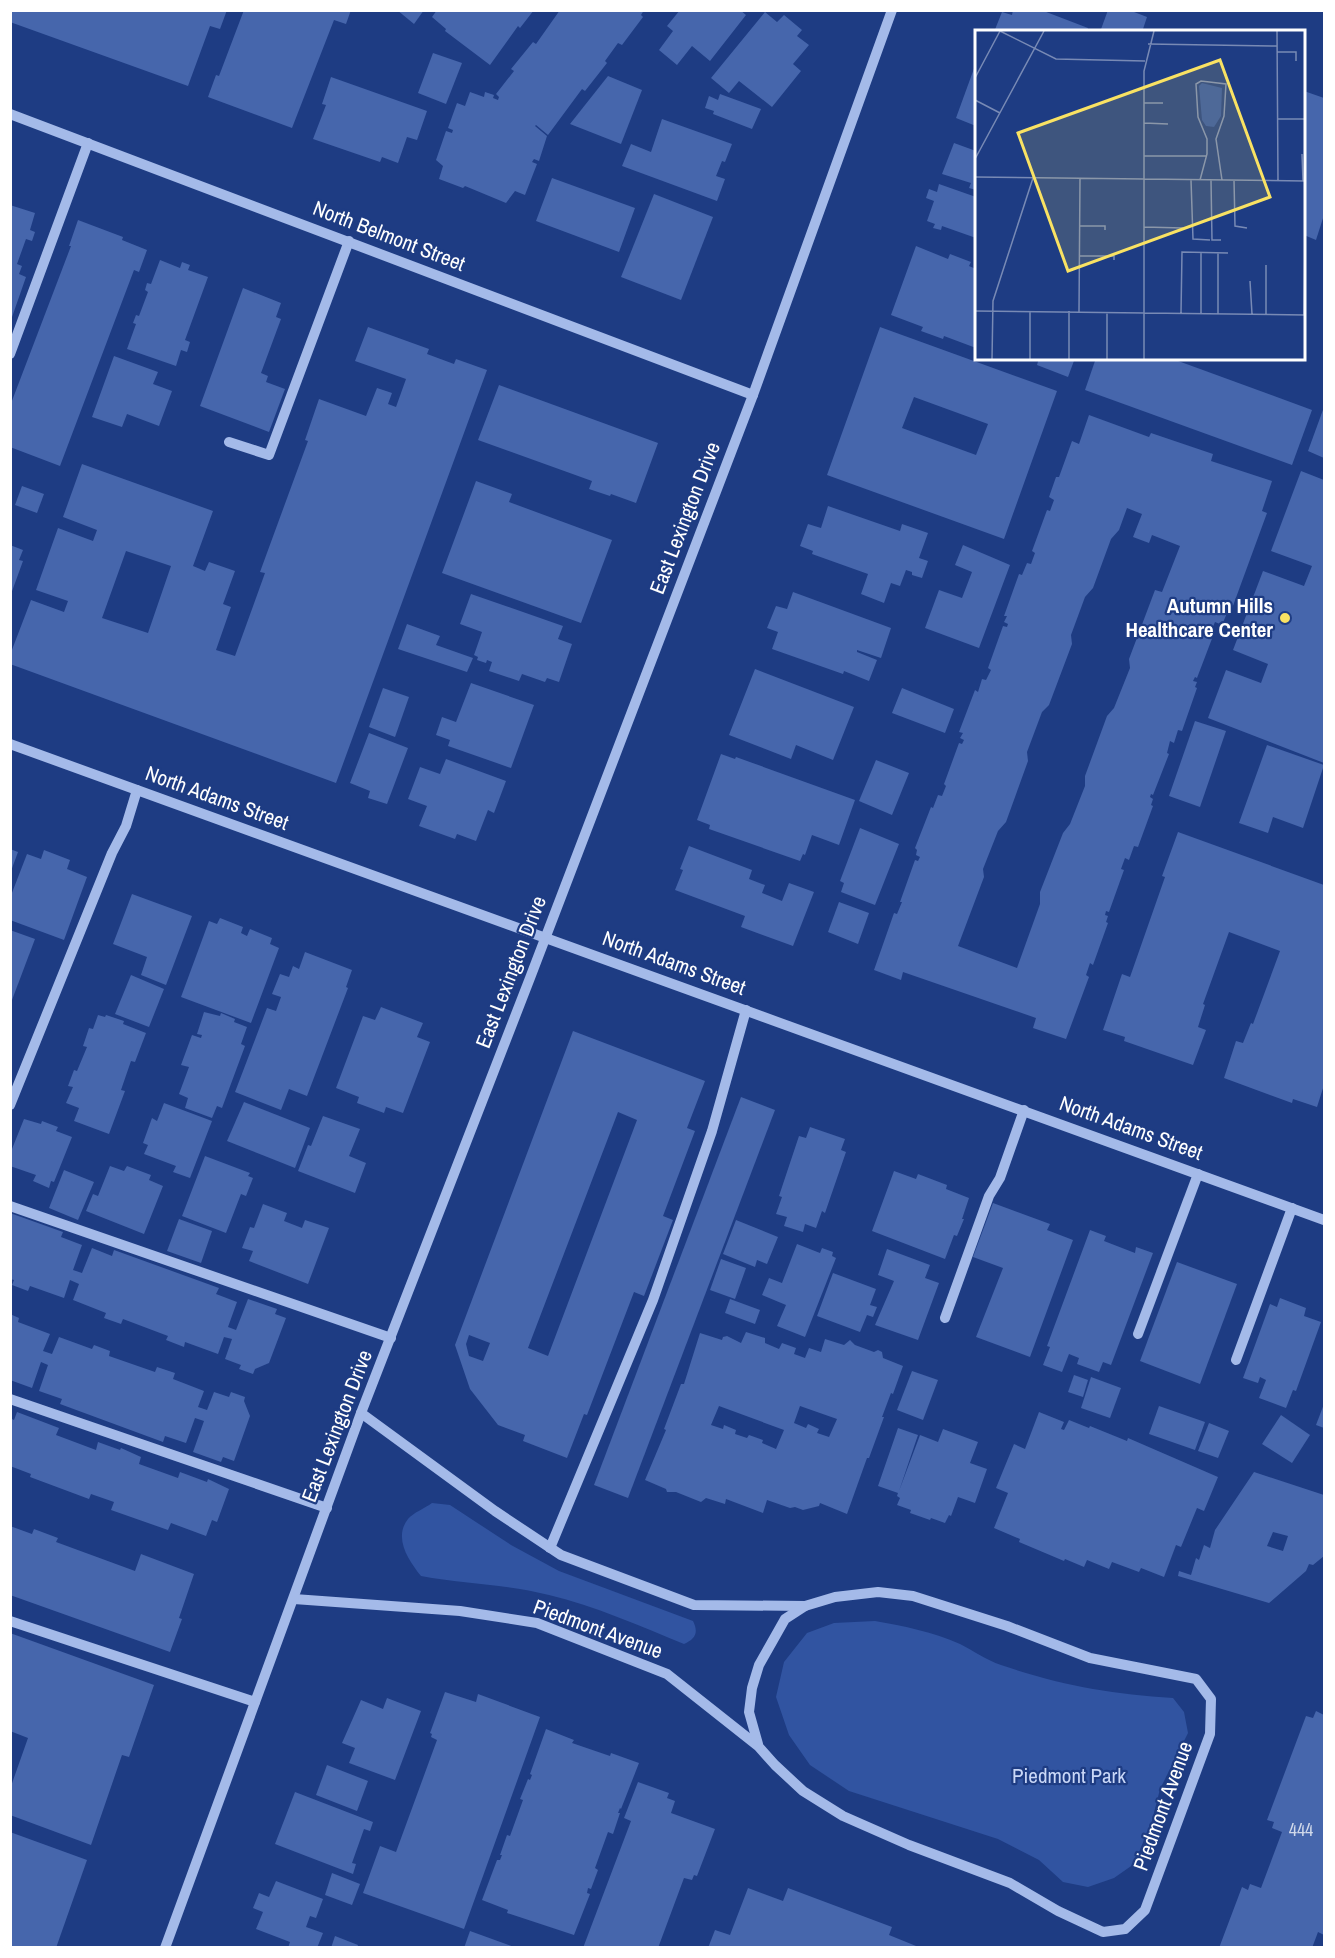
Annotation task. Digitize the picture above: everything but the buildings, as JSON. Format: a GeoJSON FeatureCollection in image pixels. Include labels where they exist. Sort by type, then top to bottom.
{"type":"FeatureCollection","features":[{"type":"Feature","properties":{"kind":"street","name":"East Lexington Drive"},"geometry":{"type":"LineString","coordinates":[[165,1947],[362,1413],[753,395],[892,10]]}},
{"type":"Feature","properties":{"kind":"street","name":"North Belmont Street"},"geometry":{"type":"LineString","coordinates":[[10,114],[753,395]]}},
{"type":"Feature","properties":{"kind":"street"},"geometry":{"type":"LineString","coordinates":[[10,354],[88,143]]}},
{"type":"Feature","properties":{"kind":"street"},"geometry":{"type":"LineString","coordinates":[[230,442],[269,455],[349,241]]}},
{"type":"Feature","properties":{"kind":"street","name":"North Adams Street"},"geometry":{"type":"LineString","coordinates":[[10,744],[1324,1220]]}},
{"type":"Feature","properties":{"kind":"street"},"geometry":{"type":"LineString","coordinates":[[10,1106],[112,853],[126,826],[137,790]]}},
{"type":"Feature","properties":{"kind":"street"},"geometry":{"type":"LineString","coordinates":[[550,1548],[653,1300],[712,1131],[746,1010]]}},
{"type":"Feature","properties":{"kind":"street"},"geometry":{"type":"LineString","coordinates":[[945,1318],[989,1196],[1000,1178],[1024,1110]]}},
{"type":"Feature","properties":{"kind":"street"},"geometry":{"type":"LineString","coordinates":[[1138,1334],[1198,1174]]}},
{"type":"Feature","properties":{"kind":"street"},"geometry":{"type":"LineString","coordinates":[[10,1206],[391,1338]]}},
{"type":"Feature","properties":{"kind":"street"},"geometry":{"type":"LineString","coordinates":[[1236,1360],[1292,1208]]}},
{"type":"Feature","properties":{"kind":"street"},"geometry":{"type":"LineString","coordinates":[[10,1399],[327,1508]]}},
{"type":"Feature","properties":{"kind":"street","name":"Piedmont Avenue"},"geometry":{"type":"LineString","coordinates":[[362,1413],[495,1511],[561,1555],[694,1605],[805,1606]]}},
{"type":"Feature","properties":{"kind":"street","name":"Piedmont Avenue"},"geometry":{"type":"LineString","coordinates":[[294,1599],[460,1611],[537,1623],[667,1674],[758,1746],[803,1791],[843,1816],[909,1845],[1010,1883],[1076,1920],[1103,1932],[1125,1929],[1145,1910],[1210,1734],[1211,1699],[1196,1679],[1090,1658],[1007,1626],[913,1596],[878,1592],[835,1597],[805,1606],[785,1619],[772,1640],[752,1688],[748,1712],[758,1746]]}},
{"type":"Feature","properties":{"kind":"street"},"geometry":{"type":"LineString","coordinates":[[10,1621],[255,1702]]}},
{"type":"Feature","properties":{"kind":"green space"},"geometry":{"type":"Polygon","coordinates":[[[432,1503],[450,1505],[511,1545],[559,1571],[693,1621],[696,1629],[695,1635],[684,1644],[634,1623],[549,1595],[421,1576],[404,1549],[402,1534],[408,1519],[432,1503]]]}},
{"type":"Feature","properties":{"kind":"green space","name":"Piedmont Park"},"geometry":{"type":"Polygon","coordinates":[[[875,1621],[939,1636],[996,1663],[1044,1678],[1107,1691],[1173,1698],[1184,1712],[1188,1733],[1160,1789],[1152,1821],[1134,1864],[1114,1878],[1088,1887],[1063,1882],[1039,1860],[998,1839],[849,1791],[810,1765],[789,1735],[776,1697],[784,1662],[807,1633],[834,1623],[875,1621]]]}},
{"type":"Feature","properties":{"kind":"place","name":"Autumn Hills Healthcare Center"},"geometry":{"type":"Point","coordinates":[1285,618]}}]}
